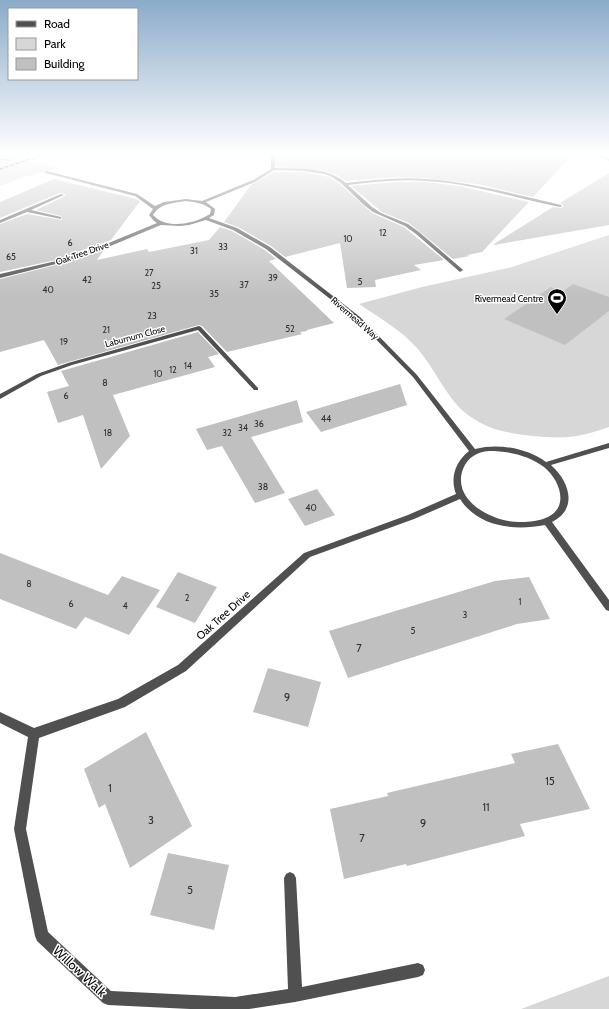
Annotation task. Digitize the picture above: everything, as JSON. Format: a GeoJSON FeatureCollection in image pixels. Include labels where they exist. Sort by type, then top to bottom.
{"type":"FeatureCollection","features":[{"type":"Feature","properties":{"kind":"street"},"geometry":{"type":"LineString","coordinates":[[0,222],[49,201]]}},
{"type":"Feature","properties":{"kind":"street"},"geometry":{"type":"LineString","coordinates":[[145,201],[155,208]]}},
{"type":"Feature","properties":{"kind":"street"},"geometry":{"type":"LineString","coordinates":[[178,201],[155,208],[151,215],[153,219],[162,223],[180,225],[191,224],[207,219],[212,215],[213,209],[203,202],[195,201]]}},
{"type":"Feature","properties":{"kind":"street"},"geometry":{"type":"LineString","coordinates":[[360,201],[372,210],[412,228],[460,270]]}},
{"type":"Feature","properties":{"kind":"street"},"geometry":{"type":"LineString","coordinates":[[525,201],[560,206]]}},
{"type":"Feature","properties":{"kind":"street"},"geometry":{"type":"LineString","coordinates":[[28,211],[59,218]]}},
{"type":"Feature","properties":{"kind":"street","name":"Rivermead Way"},"geometry":{"type":"LineString","coordinates":[[207,219],[236,229],[268,248],[358,318],[415,376],[474,452]]}},
{"type":"Feature","properties":{"kind":"street","name":"Oak Tree Drive"},"geometry":{"type":"LineString","coordinates":[[0,276],[58,262],[101,248],[162,223]]}},
{"type":"Feature","properties":{"kind":"street","name":"Laburnum Close"},"geometry":{"type":"LineString","coordinates":[[0,396],[38,375],[70,364],[199,328],[256,389]]}},
{"type":"Feature","properties":{"kind":"street"},"geometry":{"type":"LineString","coordinates":[[547,464],[609,445]]}},
{"type":"Feature","properties":{"kind":"street"},"geometry":{"type":"LineString","coordinates":[[506,449],[524,453],[547,464],[560,479],[565,492],[565,502],[558,514],[547,522],[520,526],[500,522],[487,517],[470,507],[461,495],[456,482],[456,473],[464,459],[474,452],[506,449]]}},
{"type":"Feature","properties":{"kind":"street","name":"Oak Tree Drive"},"geometry":{"type":"LineString","coordinates":[[34,734],[121,703],[182,668],[307,555],[411,517],[461,495]]}},
{"type":"Feature","properties":{"kind":"street"},"geometry":{"type":"LineString","coordinates":[[547,522],[609,607]]}},
{"type":"Feature","properties":{"kind":"street"},"geometry":{"type":"LineString","coordinates":[[0,717],[34,734]]}},
{"type":"Feature","properties":{"kind":"street","name":"Willow Walk"},"geometry":{"type":"LineString","coordinates":[[34,734],[20,829],[42,936],[108,998],[235,1004],[294,995],[418,970]]}},
{"type":"Feature","properties":{"kind":"street"},"geometry":{"type":"LineString","coordinates":[[290,878],[294,995]]}},
{"type":"Feature","properties":{"kind":"green space"},"geometry":{"type":"Polygon","coordinates":[[[609,235],[609,427],[593,432],[568,437],[531,436],[506,432],[479,422],[457,405],[417,348],[410,341],[396,329],[359,304],[422,287],[512,267],[609,235]]]}},
{"type":"Feature","properties":{"kind":"green space"},"geometry":{"type":"Polygon","coordinates":[[[609,976],[609,1009],[521,1009],[609,976]]]}},
{"type":"Feature","properties":{"kind":"building"},"geometry":{"type":"Polygon","coordinates":[[[2,201],[41,201],[0,218],[0,202],[2,201]]]}},
{"type":"Feature","properties":{"kind":"building"},"geometry":{"type":"Polygon","coordinates":[[[54,201],[140,201],[111,240],[56,260],[0,272],[0,224],[27,214],[62,220],[61,216],[36,210],[54,201]]]}},
{"type":"Feature","properties":{"kind":"building"},"geometry":{"type":"Polygon","coordinates":[[[239,201],[359,201],[372,213],[404,227],[444,260],[414,265],[421,270],[375,280],[376,287],[347,288],[340,243],[285,257],[271,246],[238,227],[224,222],[239,201]]]}},
{"type":"Feature","properties":{"kind":"building"},"geometry":{"type":"Polygon","coordinates":[[[369,201],[529,202],[482,252],[453,259],[409,223],[382,212],[369,201]]]}},
{"type":"Feature","properties":{"kind":"building"},"geometry":{"type":"Polygon","coordinates":[[[563,201],[609,201],[609,225],[494,245],[553,207],[563,207],[560,203],[563,201]]]}},
{"type":"Feature","properties":{"kind":"building"},"geometry":{"type":"Polygon","coordinates":[[[220,227],[232,231],[265,250],[276,259],[269,261],[334,323],[300,332],[302,334],[227,352],[202,326],[199,325],[58,365],[44,340],[0,352],[0,279],[60,264],[104,250],[97,260],[147,249],[149,252],[209,240],[220,227]]]}},
{"type":"Feature","properties":{"kind":"building","name":"Rivermead Centre"},"geometry":{"type":"Polygon","coordinates":[[[573,284],[609,297],[609,311],[565,345],[504,319],[551,287],[562,292],[573,284]]]}},
{"type":"Feature","properties":{"kind":"building"},"geometry":{"type":"Polygon","coordinates":[[[198,332],[219,354],[208,357],[215,367],[113,395],[130,436],[101,469],[83,415],[58,423],[47,392],[69,386],[61,371],[198,332]]]}},
{"type":"Feature","properties":{"kind":"building"},"geometry":{"type":"Polygon","coordinates":[[[400,384],[407,405],[321,432],[306,412],[400,384]]]}},
{"type":"Feature","properties":{"kind":"building"},"geometry":{"type":"Polygon","coordinates":[[[297,400],[303,422],[251,437],[285,493],[255,503],[222,446],[207,450],[196,429],[297,400]]]}},
{"type":"Feature","properties":{"kind":"building"},"geometry":{"type":"Polygon","coordinates":[[[317,489],[335,515],[305,526],[288,499],[317,489]]]}},
{"type":"Feature","properties":{"kind":"building"},"geometry":{"type":"Polygon","coordinates":[[[0,553],[108,595],[122,576],[160,590],[129,635],[85,617],[76,629],[0,599],[0,553]]]}},
{"type":"Feature","properties":{"kind":"building"},"geometry":{"type":"Polygon","coordinates":[[[178,572],[217,587],[195,623],[156,607],[178,572]]]}},
{"type":"Feature","properties":{"kind":"building"},"geometry":{"type":"Polygon","coordinates":[[[529,577],[550,619],[517,624],[348,678],[329,631],[495,581],[529,577]]]}},
{"type":"Feature","properties":{"kind":"building"},"geometry":{"type":"Polygon","coordinates":[[[268,668],[321,682],[308,727],[253,712],[268,668]]]}},
{"type":"Feature","properties":{"kind":"building"},"geometry":{"type":"Polygon","coordinates":[[[146,732],[192,826],[130,868],[105,804],[99,808],[84,769],[146,732]]]}},
{"type":"Feature","properties":{"kind":"building"},"geometry":{"type":"Polygon","coordinates":[[[558,744],[590,809],[520,824],[525,836],[407,866],[406,864],[344,879],[330,809],[388,796],[387,793],[515,763],[511,754],[558,744]]]}},
{"type":"Feature","properties":{"kind":"building"},"geometry":{"type":"Polygon","coordinates":[[[168,853],[229,865],[214,930],[150,915],[168,853]]]}},
{"type":"Feature","properties":{"kind":"place","name":"Rivermead Centre"},"geometry":{"type":"Point","coordinates":[557,315]}}]}
